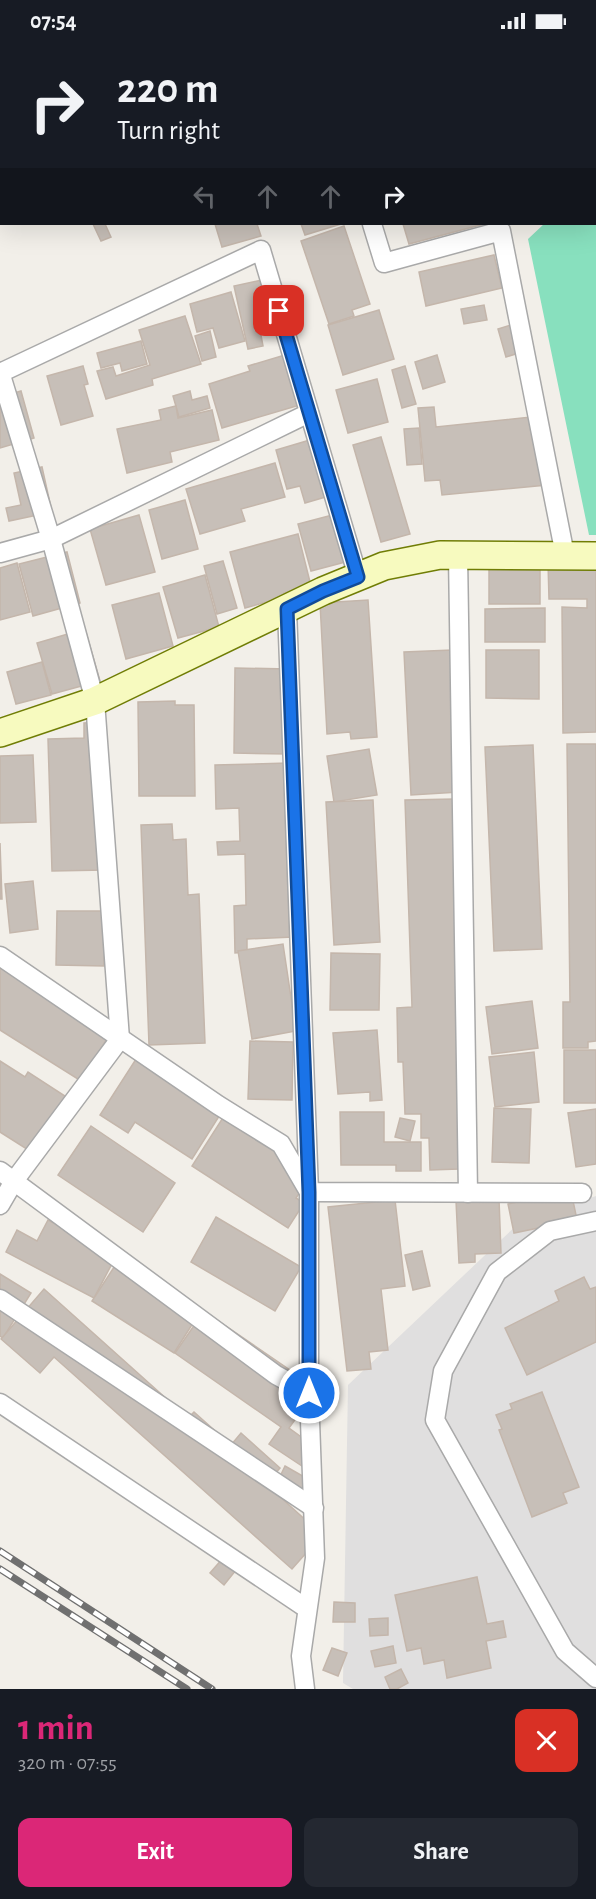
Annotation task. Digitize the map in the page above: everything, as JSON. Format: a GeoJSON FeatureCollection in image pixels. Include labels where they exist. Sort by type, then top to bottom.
{"type":"FeatureCollection","features":[{"type":"Feature","properties":{"kind":"main road"},"geometry":{"type":"LineString","coordinates":[[0,733],[95,701],[323,591],[384,566],[440,555],[596,556]]}},
{"type":"Feature","properties":{"kind":"street"},"geometry":{"type":"LineString","coordinates":[[372,225],[384,264],[501,231],[565,555]]}},
{"type":"Feature","properties":{"kind":"street"},"geometry":{"type":"LineString","coordinates":[[0,1205],[7,1176],[120,1039],[95,701],[51,539],[0,373],[261,250],[358,577]]}},
{"type":"Feature","properties":{"kind":"street"},"geometry":{"type":"LineString","coordinates":[[0,553],[51,539],[309,413]]}},
{"type":"Feature","properties":{"kind":"street"},"geometry":{"type":"LineString","coordinates":[[458,555],[468,1193]]}},
{"type":"Feature","properties":{"kind":"street"},"geometry":{"type":"LineString","coordinates":[[287,609],[309,1192],[309,1393],[315,1558],[306,1608],[301,1656],[305,1689]]}},
{"type":"Feature","properties":{"kind":"street"},"geometry":{"type":"LineString","coordinates":[[0,956],[120,1039],[281,1144],[309,1192]]}},
{"type":"Feature","properties":{"kind":"street"},"geometry":{"type":"LineString","coordinates":[[7,1176],[276,1375],[309,1393]]}},
{"type":"Feature","properties":{"kind":"street"},"geometry":{"type":"LineString","coordinates":[[309,1192],[582,1193]]}},
{"type":"Feature","properties":{"kind":"street"},"geometry":{"type":"LineString","coordinates":[[596,1221],[550,1231],[496,1272],[443,1371],[435,1420],[565,1651],[596,1678]]}},
{"type":"Feature","properties":{"kind":"street"},"geometry":{"type":"LineString","coordinates":[[0,1299],[314,1508]]}},
{"type":"Feature","properties":{"kind":"street"},"geometry":{"type":"LineString","coordinates":[[0,1403],[306,1608]]}},
{"type":"Feature","properties":{"kind":"shaded area"},"geometry":{"type":"Polygon","coordinates":[[[596,1196],[596,1689],[353,1689],[343,1683],[348,1385],[521,1221],[596,1196]]]}},
{"type":"Feature","properties":{"kind":"green space"},"geometry":{"type":"Polygon","coordinates":[[[543,225],[596,225],[596,535],[589,535],[528,239],[543,225]]]}},
{"type":"Feature","properties":{"kind":"building"},"geometry":{"type":"Polygon","coordinates":[[[93,225],[105,225],[111,237],[101,241],[93,225]]]}},
{"type":"Feature","properties":{"kind":"building"},"geometry":{"type":"Polygon","coordinates":[[[215,225],[257,225],[261,236],[222,247],[215,225]]]}},
{"type":"Feature","properties":{"kind":"building"},"geometry":{"type":"Polygon","coordinates":[[[301,225],[338,225],[305,235],[301,225]]]}},
{"type":"Feature","properties":{"kind":"building"},"geometry":{"type":"Polygon","coordinates":[[[403,225],[480,225],[409,244],[403,225]]]}},
{"type":"Feature","properties":{"kind":"building"},"geometry":{"type":"Polygon","coordinates":[[[344,226],[370,304],[352,310],[354,316],[329,324],[301,241],[344,226]]]}},
{"type":"Feature","properties":{"kind":"building"},"geometry":{"type":"Polygon","coordinates":[[[494,255],[502,288],[426,306],[419,272],[494,255]]]}},
{"type":"Feature","properties":{"kind":"building"},"geometry":{"type":"Polygon","coordinates":[[[271,278],[280,320],[259,325],[263,346],[248,349],[234,286],[271,278]]]}},
{"type":"Feature","properties":{"kind":"building"},"geometry":{"type":"Polygon","coordinates":[[[231,292],[245,341],[219,348],[213,328],[197,332],[190,304],[231,292]]]}},
{"type":"Feature","properties":{"kind":"building"},"geometry":{"type":"Polygon","coordinates":[[[484,305],[487,320],[464,324],[461,309],[484,305]]]}},
{"type":"Feature","properties":{"kind":"building"},"geometry":{"type":"Polygon","coordinates":[[[379,310],[394,359],[343,375],[328,325],[379,310]]]}},
{"type":"Feature","properties":{"kind":"building"},"geometry":{"type":"Polygon","coordinates":[[[185,316],[201,364],[152,379],[153,385],[106,399],[97,371],[113,367],[116,376],[150,365],[139,330],[185,316]]]}},
{"type":"Feature","properties":{"kind":"building"},"geometry":{"type":"Polygon","coordinates":[[[511,325],[519,353],[506,357],[498,329],[511,325]]]}},
{"type":"Feature","properties":{"kind":"building"},"geometry":{"type":"Polygon","coordinates":[[[210,331],[216,357],[202,361],[195,336],[210,331]]]}},
{"type":"Feature","properties":{"kind":"building"},"geometry":{"type":"Polygon","coordinates":[[[141,341],[147,364],[122,371],[120,363],[101,368],[97,353],[141,341]]]}},
{"type":"Feature","properties":{"kind":"building"},"geometry":{"type":"Polygon","coordinates":[[[295,352],[310,402],[222,428],[209,384],[250,371],[248,366],[295,352]]]}},
{"type":"Feature","properties":{"kind":"building"},"geometry":{"type":"Polygon","coordinates":[[[437,355],[445,382],[423,389],[415,362],[437,355]]]}},
{"type":"Feature","properties":{"kind":"building"},"geometry":{"type":"Polygon","coordinates":[[[83,366],[88,384],[84,385],[93,416],[61,425],[47,376],[83,366]]]}},
{"type":"Feature","properties":{"kind":"building"},"geometry":{"type":"Polygon","coordinates":[[[405,366],[416,404],[402,408],[392,370],[405,366]]]}},
{"type":"Feature","properties":{"kind":"building"},"geometry":{"type":"Polygon","coordinates":[[[377,379],[388,422],[348,433],[336,390],[377,379]]]}},
{"type":"Feature","properties":{"kind":"building"},"geometry":{"type":"Polygon","coordinates":[[[21,391],[34,438],[0,448],[0,397],[21,391]]]}},
{"type":"Feature","properties":{"kind":"building"},"geometry":{"type":"Polygon","coordinates":[[[190,391],[192,400],[207,396],[210,408],[179,417],[173,396],[190,391]]]}},
{"type":"Feature","properties":{"kind":"building"},"geometry":{"type":"Polygon","coordinates":[[[176,406],[178,418],[212,410],[219,440],[170,452],[172,462],[127,473],[117,429],[161,420],[159,410],[176,406]]]}},
{"type":"Feature","properties":{"kind":"building"},"geometry":{"type":"Polygon","coordinates":[[[434,407],[436,427],[540,416],[547,485],[442,495],[440,480],[425,481],[418,408],[434,407]]]}},
{"type":"Feature","properties":{"kind":"building"},"geometry":{"type":"Polygon","coordinates":[[[419,428],[422,464],[407,465],[404,429],[419,428]]]}},
{"type":"Feature","properties":{"kind":"building"},"geometry":{"type":"Polygon","coordinates":[[[320,437],[336,494],[305,503],[300,486],[287,489],[276,450],[320,437]]]}},
{"type":"Feature","properties":{"kind":"building"},"geometry":{"type":"Polygon","coordinates":[[[381,437],[410,534],[381,542],[353,445],[381,437]]]}},
{"type":"Feature","properties":{"kind":"building"},"geometry":{"type":"Polygon","coordinates":[[[275,463],[285,497],[241,509],[245,521],[200,534],[186,489],[275,463]]]}},
{"type":"Feature","properties":{"kind":"building"},"geometry":{"type":"Polygon","coordinates":[[[42,467],[52,512],[9,521],[6,508],[21,505],[14,473],[42,467]]]}},
{"type":"Feature","properties":{"kind":"building"},"geometry":{"type":"Polygon","coordinates":[[[185,500],[198,549],[162,559],[149,510],[185,500]]]}},
{"type":"Feature","properties":{"kind":"building"},"geometry":{"type":"Polygon","coordinates":[[[344,512],[357,559],[311,571],[298,524],[344,512]]]}},
{"type":"Feature","properties":{"kind":"building"},"geometry":{"type":"Polygon","coordinates":[[[139,515],[155,572],[106,585],[90,529],[139,515]]]}},
{"type":"Feature","properties":{"kind":"building"},"geometry":{"type":"Polygon","coordinates":[[[298,534],[311,586],[284,593],[285,597],[245,608],[230,552],[298,534]]]}},
{"type":"Feature","properties":{"kind":"building"},"geometry":{"type":"Polygon","coordinates":[[[67,552],[80,603],[33,616],[19,564],[67,552]]]}},
{"type":"Feature","properties":{"kind":"building"},"geometry":{"type":"Polygon","coordinates":[[[223,561],[237,608],[217,614],[204,566],[223,561]]]}},
{"type":"Feature","properties":{"kind":"building"},"geometry":{"type":"Polygon","coordinates":[[[548,562],[596,562],[596,732],[563,733],[562,607],[587,608],[587,599],[549,599],[548,562]]]}},
{"type":"Feature","properties":{"kind":"building"},"geometry":{"type":"Polygon","coordinates":[[[17,563],[30,612],[0,620],[0,568],[17,563]]]}},
{"type":"Feature","properties":{"kind":"building"},"geometry":{"type":"Polygon","coordinates":[[[489,563],[540,563],[540,604],[489,604],[489,563]]]}},
{"type":"Feature","properties":{"kind":"building"},"geometry":{"type":"Polygon","coordinates":[[[205,575],[219,627],[178,638],[163,587],[205,575]]]}},
{"type":"Feature","properties":{"kind":"building"},"geometry":{"type":"Polygon","coordinates":[[[159,593],[173,646],[126,659],[112,605],[159,593]]]}},
{"type":"Feature","properties":{"kind":"building"},"geometry":{"type":"Polygon","coordinates":[[[368,600],[377,737],[351,739],[350,732],[327,734],[320,603],[368,600]]]}},
{"type":"Feature","properties":{"kind":"building"},"geometry":{"type":"Polygon","coordinates":[[[545,608],[545,642],[485,642],[485,609],[545,608]]]}},
{"type":"Feature","properties":{"kind":"building"},"geometry":{"type":"Polygon","coordinates":[[[85,629],[100,681],[52,694],[37,643],[85,629]]]}},
{"type":"Feature","properties":{"kind":"building"},"geometry":{"type":"Polygon","coordinates":[[[452,650],[459,792],[411,795],[404,652],[452,650]]]}},
{"type":"Feature","properties":{"kind":"building"},"geometry":{"type":"Polygon","coordinates":[[[486,650],[539,650],[539,699],[486,698],[486,650]]]}},
{"type":"Feature","properties":{"kind":"building"},"geometry":{"type":"Polygon","coordinates":[[[42,662],[51,695],[16,704],[7,672],[42,662]]]}},
{"type":"Feature","properties":{"kind":"building"},"geometry":{"type":"Polygon","coordinates":[[[235,668],[288,669],[287,754],[234,753],[235,668]]]}},
{"type":"Feature","properties":{"kind":"building"},"geometry":{"type":"Polygon","coordinates":[[[175,701],[175,705],[194,705],[195,796],[139,796],[138,702],[175,701]]]}},
{"type":"Feature","properties":{"kind":"building"},"geometry":{"type":"Polygon","coordinates":[[[105,722],[105,870],[52,871],[48,739],[84,738],[84,723],[105,722]]]}},
{"type":"Feature","properties":{"kind":"building"},"geometry":{"type":"Polygon","coordinates":[[[567,744],[596,744],[596,1041],[588,1042],[588,1048],[563,1048],[563,1002],[570,1002],[567,744]]]}},
{"type":"Feature","properties":{"kind":"building"},"geometry":{"type":"Polygon","coordinates":[[[533,745],[542,949],[494,951],[485,747],[533,745]]]}},
{"type":"Feature","properties":{"kind":"building"},"geometry":{"type":"Polygon","coordinates":[[[369,749],[377,795],[334,802],[327,756],[369,749]]]}},
{"type":"Feature","properties":{"kind":"building"},"geometry":{"type":"Polygon","coordinates":[[[33,755],[36,822],[0,823],[0,756],[33,755]]]}},
{"type":"Feature","properties":{"kind":"building"},"geometry":{"type":"Polygon","coordinates":[[[288,763],[293,937],[247,939],[247,952],[235,953],[234,906],[246,905],[245,854],[218,855],[217,842],[240,841],[239,808],[216,809],[215,765],[288,763]]]}},
{"type":"Feature","properties":{"kind":"building"},"geometry":{"type":"Polygon","coordinates":[[[454,799],[459,1002],[456,1001],[459,1169],[430,1170],[429,1138],[421,1138],[421,1114],[405,1114],[403,1062],[398,1062],[397,1008],[412,1007],[405,800],[454,799]]]}},
{"type":"Feature","properties":{"kind":"building"},"geometry":{"type":"Polygon","coordinates":[[[373,800],[380,942],[334,945],[326,802],[373,800]]]}},
{"type":"Feature","properties":{"kind":"building"},"geometry":{"type":"Polygon","coordinates":[[[172,824],[173,840],[186,839],[188,895],[199,894],[205,1043],[149,1045],[141,825],[172,824]]]}},
{"type":"Feature","properties":{"kind":"building"},"geometry":{"type":"Polygon","coordinates":[[[0,843],[2,899],[0,899],[0,843]]]}},
{"type":"Feature","properties":{"kind":"building"},"geometry":{"type":"Polygon","coordinates":[[[33,881],[38,929],[10,933],[5,884],[33,881]]]}},
{"type":"Feature","properties":{"kind":"building"},"geometry":{"type":"Polygon","coordinates":[[[57,911],[105,911],[104,966],[56,965],[57,911]]]}},
{"type":"Feature","properties":{"kind":"building"},"geometry":{"type":"Polygon","coordinates":[[[283,944],[296,1031],[252,1039],[238,951],[283,944]]]}},
{"type":"Feature","properties":{"kind":"building"},"geometry":{"type":"Polygon","coordinates":[[[331,953],[380,954],[379,1010],[330,1010],[331,953]]]}},
{"type":"Feature","properties":{"kind":"building"},"geometry":{"type":"Polygon","coordinates":[[[0,962],[111,1032],[81,1081],[0,1030],[0,962]]]}},
{"type":"Feature","properties":{"kind":"building"},"geometry":{"type":"Polygon","coordinates":[[[532,1001],[538,1048],[492,1054],[486,1007],[532,1001]]]}},
{"type":"Feature","properties":{"kind":"building"},"geometry":{"type":"Polygon","coordinates":[[[377,1030],[382,1100],[370,1101],[370,1092],[338,1094],[333,1033],[377,1030]]]}},
{"type":"Feature","properties":{"kind":"building"},"geometry":{"type":"Polygon","coordinates":[[[250,1041],[293,1042],[292,1100],[248,1099],[250,1041]]]}},
{"type":"Feature","properties":{"kind":"building"},"geometry":{"type":"Polygon","coordinates":[[[564,1050],[596,1050],[596,1103],[564,1103],[564,1050]]]}},
{"type":"Feature","properties":{"kind":"building"},"geometry":{"type":"Polygon","coordinates":[[[534,1052],[539,1102],[495,1107],[489,1057],[534,1052]]]}},
{"type":"Feature","properties":{"kind":"building"},"geometry":{"type":"Polygon","coordinates":[[[138,1056],[223,1110],[192,1159],[135,1122],[128,1133],[100,1115],[138,1056]]]}},
{"type":"Feature","properties":{"kind":"building"},"geometry":{"type":"Polygon","coordinates":[[[0,1061],[25,1077],[28,1072],[68,1098],[33,1153],[0,1132],[0,1061]]]}},
{"type":"Feature","properties":{"kind":"building"},"geometry":{"type":"Polygon","coordinates":[[[494,1108],[531,1109],[529,1163],[492,1162],[494,1108]]]}},
{"type":"Feature","properties":{"kind":"building"},"geometry":{"type":"Polygon","coordinates":[[[596,1109],[596,1164],[576,1167],[568,1113],[596,1109]]]}},
{"type":"Feature","properties":{"kind":"building"},"geometry":{"type":"Polygon","coordinates":[[[340,1112],[384,1112],[384,1142],[421,1142],[421,1171],[396,1171],[396,1165],[341,1165],[340,1112]]]}},
{"type":"Feature","properties":{"kind":"building"},"geometry":{"type":"Polygon","coordinates":[[[224,1116],[245,1121],[309,1163],[308,1180],[296,1198],[304,1203],[288,1228],[192,1166],[224,1116]]]}},
{"type":"Feature","properties":{"kind":"building"},"geometry":{"type":"Polygon","coordinates":[[[400,1118],[415,1121],[410,1141],[395,1137],[400,1118]]]}},
{"type":"Feature","properties":{"kind":"building"},"geometry":{"type":"Polygon","coordinates":[[[91,1126],[175,1183],[143,1232],[58,1175],[91,1126]]]}},
{"type":"Feature","properties":{"kind":"building"},"geometry":{"type":"Polygon","coordinates":[[[571,1191],[577,1220],[514,1233],[508,1204],[571,1191]]]}},
{"type":"Feature","properties":{"kind":"building"},"geometry":{"type":"Polygon","coordinates":[[[499,1199],[501,1253],[475,1254],[475,1262],[459,1263],[456,1201],[499,1199]]]}},
{"type":"Feature","properties":{"kind":"building"},"geometry":{"type":"Polygon","coordinates":[[[395,1200],[405,1286],[381,1289],[388,1350],[369,1352],[371,1369],[347,1371],[328,1207],[395,1200]]]}},
{"type":"Feature","properties":{"kind":"building"},"geometry":{"type":"Polygon","coordinates":[[[216,1217],[301,1267],[275,1311],[191,1262],[216,1217]]]}},
{"type":"Feature","properties":{"kind":"building"},"geometry":{"type":"Polygon","coordinates":[[[48,1220],[116,1256],[94,1298],[6,1252],[17,1230],[37,1241],[48,1220]]]}},
{"type":"Feature","properties":{"kind":"building"},"geometry":{"type":"Polygon","coordinates":[[[422,1251],[430,1286],[413,1290],[405,1255],[422,1251]]]}},
{"type":"Feature","properties":{"kind":"building"},"geometry":{"type":"Polygon","coordinates":[[[120,1258],[202,1309],[174,1353],[92,1301],[120,1258]]]}},
{"type":"Feature","properties":{"kind":"building"},"geometry":{"type":"Polygon","coordinates":[[[0,1274],[31,1293],[3,1338],[0,1336],[0,1274]]]}},
{"type":"Feature","properties":{"kind":"building"},"geometry":{"type":"Polygon","coordinates":[[[584,1277],[590,1289],[596,1287],[596,1342],[527,1375],[505,1328],[559,1301],[555,1291],[584,1277]]]}},
{"type":"Feature","properties":{"kind":"building"},"geometry":{"type":"Polygon","coordinates":[[[44,1289],[188,1418],[194,1412],[231,1445],[241,1433],[280,1468],[266,1484],[322,1535],[292,1569],[54,1357],[40,1373],[1,1339],[44,1289]]]}},
{"type":"Feature","properties":{"kind":"building"},"geometry":{"type":"Polygon","coordinates":[[[204,1311],[303,1379],[312,1396],[289,1428],[315,1447],[302,1466],[269,1444],[281,1427],[175,1353],[204,1311]]]}},
{"type":"Feature","properties":{"kind":"building"},"geometry":{"type":"Polygon","coordinates":[[[542,1392],[579,1487],[563,1493],[567,1503],[532,1517],[499,1430],[502,1429],[496,1415],[512,1409],[510,1404],[542,1392]]]}},
{"type":"Feature","properties":{"kind":"building"},"geometry":{"type":"Polygon","coordinates":[[[285,1466],[308,1479],[301,1493],[278,1481],[285,1466]]]}},
{"type":"Feature","properties":{"kind":"building"},"geometry":{"type":"Polygon","coordinates":[[[223,1558],[236,1570],[224,1585],[210,1573],[223,1558]]]}},
{"type":"Feature","properties":{"kind":"building"},"geometry":{"type":"Polygon","coordinates":[[[477,1577],[487,1624],[503,1621],[506,1637],[486,1641],[491,1668],[447,1678],[444,1660],[424,1664],[421,1648],[407,1651],[395,1595],[477,1577]]]}},
{"type":"Feature","properties":{"kind":"building"},"geometry":{"type":"Polygon","coordinates":[[[334,1602],[355,1603],[355,1622],[333,1622],[334,1602]]]}},
{"type":"Feature","properties":{"kind":"building"},"geometry":{"type":"Polygon","coordinates":[[[388,1618],[388,1635],[370,1636],[369,1619],[388,1618]]]}},
{"type":"Feature","properties":{"kind":"building"},"geometry":{"type":"Polygon","coordinates":[[[393,1646],[396,1663],[375,1667],[371,1651],[393,1646]]]}},
{"type":"Feature","properties":{"kind":"building"},"geometry":{"type":"Polygon","coordinates":[[[332,1648],[347,1653],[338,1676],[323,1670],[332,1648]]]}},
{"type":"Feature","properties":{"kind":"building"},"geometry":{"type":"Polygon","coordinates":[[[401,1669],[408,1683],[397,1689],[390,1689],[385,1677],[401,1669]]]}},
{"type":"Feature","properties":{"kind":"railway"},"geometry":{"type":"LineString","coordinates":[[0,1551],[212,1689]]}},
{"type":"Feature","properties":{"kind":"railway"},"geometry":{"type":"LineString","coordinates":[[0,1569],[187,1689]]}},
{"type":"Feature","properties":{"kind":"route"},"geometry":{"type":"LineString","coordinates":[[279,311],[358,577],[287,609],[309,1192],[309,1393]]}}]}
